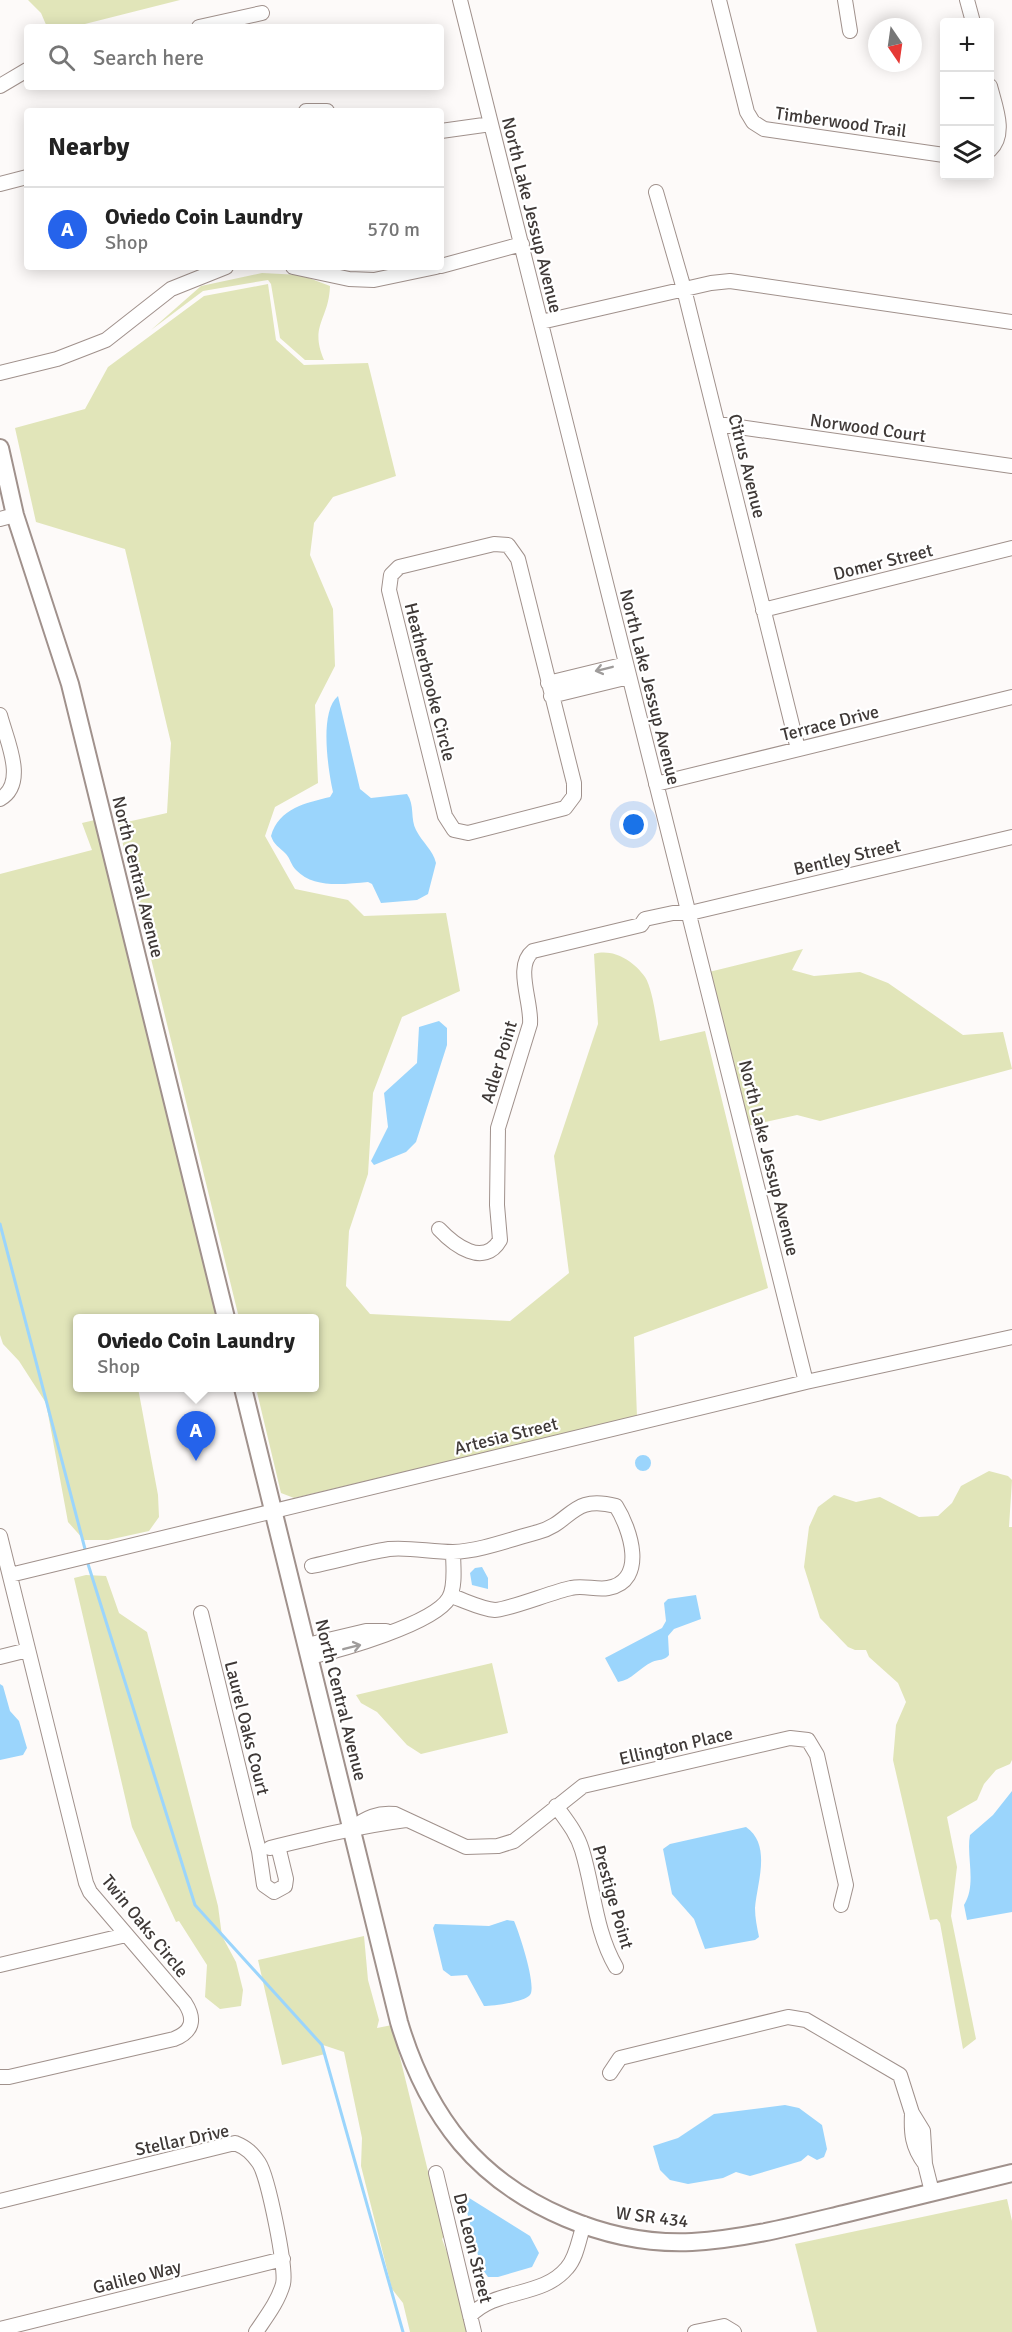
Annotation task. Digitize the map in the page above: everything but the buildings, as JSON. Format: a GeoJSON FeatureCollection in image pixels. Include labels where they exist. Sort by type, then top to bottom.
{"type":"FeatureCollection","features":[{"type":"Feature","properties":{"kind":"main road","name":"North Central Avenue"},"geometry":{"type":"LineString","coordinates":[[0,448],[8,517],[70,684],[225,1314]]}},
{"type":"Feature","properties":{"kind":"main road","name":"North Central Avenue"},"geometry":{"type":"LineString","coordinates":[[244,1392],[399,2022]]}},
{"type":"Feature","properties":{"kind":"main road","name":"W SR 434"},"geometry":{"type":"LineString","coordinates":[[399,2022],[424,2086],[462,2144],[496,2176],[519,2192],[584,2224],[610,2232],[654,2240],[716,2240],[788,2227],[1004,2175]]}},
{"type":"Feature","properties":{"kind":"street","name":"North Lake Jessup Avenue"},"geometry":{"type":"LineString","coordinates":[[460,0],[806,1382]]}},
{"type":"Feature","properties":{"kind":"street","name":"Timberwood Trail"},"geometry":{"type":"LineString","coordinates":[[719,0],[747,112],[753,122],[764,129],[940,154]]}},
{"type":"Feature","properties":{"kind":"street"},"geometry":{"type":"LineString","coordinates":[[845,0],[850,31]]}},
{"type":"Feature","properties":{"kind":"street"},"geometry":{"type":"LineString","coordinates":[[968,0],[972,18]]}},
{"type":"Feature","properties":{"kind":"street"},"geometry":{"type":"LineString","coordinates":[[213,24],[261,13]]}},
{"type":"Feature","properties":{"kind":"street"},"geometry":{"type":"LineString","coordinates":[[0,86],[24,72]]}},
{"type":"Feature","properties":{"kind":"street"},"geometry":{"type":"LineString","coordinates":[[994,102],[999,135],[994,143]]}},
{"type":"Feature","properties":{"kind":"street"},"geometry":{"type":"LineString","coordinates":[[444,131],[491,124]]}},
{"type":"Feature","properties":{"kind":"street"},"geometry":{"type":"LineString","coordinates":[[0,184],[24,178]]}},
{"type":"Feature","properties":{"kind":"street","name":"Citrus Avenue"},"geometry":{"type":"LineString","coordinates":[[656,192],[684,289],[798,749]]}},
{"type":"Feature","properties":{"kind":"street"},"geometry":{"type":"LineString","coordinates":[[444,265],[522,244]]}},
{"type":"Feature","properties":{"kind":"street"},"geometry":{"type":"LineString","coordinates":[[0,373],[57,359],[106,340],[171,289],[218,270]]}},
{"type":"Feature","properties":{"kind":"street"},"geometry":{"type":"LineString","coordinates":[[307,270],[349,279],[374,280],[422,270]]}},
{"type":"Feature","properties":{"kind":"street"},"geometry":{"type":"LineString","coordinates":[[541,322],[684,289],[730,281],[1012,322]]}},
{"type":"Feature","properties":{"kind":"street","name":"Norwood Court"},"geometry":{"type":"LineString","coordinates":[[718,424],[1012,466]]}},
{"type":"Feature","properties":{"kind":"street","name":"Heatherbrooke Circle"},"geometry":{"type":"LineString","coordinates":[[494,544],[508,545],[518,559],[550,689],[574,783],[574,796],[565,808],[468,833],[454,830],[445,816],[439,794],[389,590],[391,575],[399,567],[494,544]]}},
{"type":"Feature","properties":{"kind":"street","name":"Domer Street"},"geometry":{"type":"LineString","coordinates":[[763,610],[1012,548]]}},
{"type":"Feature","properties":{"kind":"street"},"geometry":{"type":"LineString","coordinates":[[550,689],[627,671]]}},
{"type":"Feature","properties":{"kind":"street","name":"Terrace Drive"},"geometry":{"type":"LineString","coordinates":[[656,784],[1012,697]]}},
{"type":"Feature","properties":{"kind":"street"},"geometry":{"type":"LineString","coordinates":[[0,715],[15,777],[11,788],[0,799]]}},
{"type":"Feature","properties":{"kind":"street","name":"Bentley Street"},"geometry":{"type":"LineString","coordinates":[[690,913],[1012,837]]}},
{"type":"Feature","properties":{"kind":"street","name":"Adler Point"},"geometry":{"type":"LineString","coordinates":[[439,1229],[462,1249],[473,1252],[490,1250],[500,1240],[497,1205],[498,1128],[530,1024],[532,1010],[524,976],[524,964],[529,955],[547,946],[641,925],[645,920],[673,913],[690,913]]}},
{"type":"Feature","properties":{"kind":"street","name":"Artesia Street"},"geometry":{"type":"LineString","coordinates":[[10,1575],[806,1382],[1012,1337]]}},
{"type":"Feature","properties":{"kind":"street"},"geometry":{"type":"LineString","coordinates":[[312,1566],[388,1549],[419,1548],[453,1552],[543,1531],[582,1505],[601,1502],[616,1506],[627,1523],[633,1554],[632,1570],[619,1583],[608,1588],[574,1587],[495,1610],[451,1596]]}},
{"type":"Feature","properties":{"kind":"street","name":"Twin Oaks Circle"},"geometry":{"type":"LineString","coordinates":[[0,1536],[86,1883],[126,1935],[190,2010],[192,2025],[187,2032],[174,2039],[9,2077],[0,2077]]}},
{"type":"Feature","properties":{"kind":"street"},"geometry":{"type":"LineString","coordinates":[[308,1651],[367,1643],[391,1630],[425,1617],[442,1606],[451,1596],[453,1552]]}},
{"type":"Feature","properties":{"kind":"street","name":"Laurel Oaks Court"},"geometry":{"type":"LineString","coordinates":[[201,1613],[259,1851],[264,1885],[268,1891],[280,1891],[286,1879],[278,1846]]}},
{"type":"Feature","properties":{"kind":"street"},"geometry":{"type":"LineString","coordinates":[[0,1657],[28,1650]]}},
{"type":"Feature","properties":{"kind":"street","name":"Ellington Place"},"geometry":{"type":"LineString","coordinates":[[352,1828],[370,1828],[408,1820],[466,1847],[483,1848],[514,1841],[583,1786],[790,1738],[808,1740],[817,1755],[846,1885],[841,1905]]}},
{"type":"Feature","properties":{"kind":"street","name":"Prestige Point"},"geometry":{"type":"LineString","coordinates":[[556,1806],[574,1831],[582,1850],[605,1948],[616,1967]]}},
{"type":"Feature","properties":{"kind":"street"},"geometry":{"type":"LineString","coordinates":[[259,1851],[352,1828]]}},
{"type":"Feature","properties":{"kind":"street"},"geometry":{"type":"LineString","coordinates":[[0,1965],[126,1935]]}},
{"type":"Feature","properties":{"kind":"street"},"geometry":{"type":"LineString","coordinates":[[610,2073],[620,2058],[788,2017],[797,2017],[888,2065],[900,2075],[912,2113],[923,2131],[925,2164],[932,2192]]}},
{"type":"Feature","properties":{"kind":"street","name":"Stellar Drive"},"geometry":{"type":"LineString","coordinates":[[0,2201],[235,2144],[248,2148],[261,2166],[284,2259],[284,2282],[276,2302],[256,2332]]}},
{"type":"Feature","properties":{"kind":"street","name":"De Leon Street"},"geometry":{"type":"LineString","coordinates":[[436,2173],[474,2332]]}},
{"type":"Feature","properties":{"kind":"street"},"geometry":{"type":"LineString","coordinates":[[471,2316],[490,2301],[543,2286],[557,2277],[567,2268],[574,2255],[584,2224]]}},
{"type":"Feature","properties":{"kind":"street","name":"Galileo Way"},"geometry":{"type":"LineString","coordinates":[[0,2329],[284,2259]]}},
{"type":"Feature","properties":{"kind":"street"},"geometry":{"type":"LineString","coordinates":[[694,2332],[724,2326],[734,2332]]}},
{"type":"Feature","properties":{"kind":"green space"},"geometry":{"type":"Polygon","coordinates":[[[28,0],[180,0],[85,24],[46,24],[41,13],[28,0]]]}},
{"type":"Feature","properties":{"kind":"green space"},"geometry":{"type":"Polygon","coordinates":[[[262,273],[301,275],[330,286],[318,338],[324,360],[305,360],[280,338],[271,284],[268,280],[203,291],[151,330],[201,286],[262,273]]]}},
{"type":"Feature","properties":{"kind":"green space"},"geometry":{"type":"Polygon","coordinates":[[[268,284],[276,340],[304,365],[368,363],[396,476],[333,497],[314,523],[310,555],[333,609],[335,666],[315,705],[318,783],[275,807],[265,836],[295,889],[348,900],[364,916],[446,913],[460,991],[402,1017],[373,1093],[368,1174],[349,1231],[346,1286],[370,1314],[510,1321],[569,1273],[554,1156],[598,1024],[594,954],[608,953],[616,954],[629,961],[645,977],[652,998],[660,1041],[705,1031],[768,1288],[634,1337],[637,1417],[294,1498],[281,1493],[257,1392],[319,1392],[319,1314],[238,1314],[118,824],[167,813],[171,743],[125,549],[36,522],[15,428],[85,409],[108,367],[204,296],[268,284]]]}},
{"type":"Feature","properties":{"kind":"green space"},"geometry":{"type":"Polygon","coordinates":[[[99,819],[221,1314],[73,1314],[73,1392],[139,1392],[158,1495],[159,1517],[149,1531],[108,1540],[84,1540],[68,1522],[46,1403],[19,1361],[3,1344],[0,1335],[0,874],[92,850],[82,823],[99,819]]]}},
{"type":"Feature","properties":{"kind":"green space"},"geometry":{"type":"Polygon","coordinates":[[[803,949],[792,970],[814,976],[860,972],[888,983],[963,1035],[1003,1032],[1012,1069],[820,1121],[797,1115],[747,1126],[709,972],[803,949]]]}},
{"type":"Feature","properties":{"kind":"green space"},"geometry":{"type":"Polygon","coordinates":[[[989,1471],[1008,1476],[1012,1480],[1009,1527],[1012,1527],[1012,1760],[1010,1764],[996,1770],[984,1784],[977,1800],[947,1817],[957,1867],[951,1916],[976,2039],[963,2049],[940,1923],[937,1919],[930,1920],[893,1760],[896,1725],[906,1702],[898,1683],[869,1657],[866,1650],[855,1650],[848,1647],[820,1618],[804,1567],[809,1527],[818,1507],[834,1495],[856,1502],[880,1497],[919,1517],[938,1516],[952,1503],[961,1486],[989,1471]]]}},
{"type":"Feature","properties":{"kind":"green space"},"geometry":{"type":"Polygon","coordinates":[[[86,1575],[106,1576],[119,1613],[147,1632],[218,1906],[222,1936],[236,1962],[243,1990],[241,2006],[220,2009],[205,1997],[207,1965],[179,1921],[176,1922],[132,1827],[74,1578],[86,1575]]]}},
{"type":"Feature","properties":{"kind":"green space"},"geometry":{"type":"Polygon","coordinates":[[[492,1663],[508,1733],[421,1754],[407,1745],[377,1712],[361,1703],[356,1695],[492,1663]]]}},
{"type":"Feature","properties":{"kind":"green space"},"geometry":{"type":"Polygon","coordinates":[[[364,1936],[368,1980],[379,2020],[377,2028],[392,2025],[444,2236],[442,2239],[456,2276],[470,2332],[410,2332],[403,2303],[392,2289],[361,2166],[362,2138],[344,2052],[323,2045],[325,2054],[282,2065],[258,1960],[364,1936]]]}},
{"type":"Feature","properties":{"kind":"green space"},"geometry":{"type":"Polygon","coordinates":[[[1007,2199],[1012,2221],[1012,2332],[817,2332],[795,2244],[1007,2199]]]}},
{"type":"Feature","properties":{"kind":"water"},"geometry":{"type":"Polygon","coordinates":[[[338,696],[360,789],[371,798],[407,794],[416,830],[435,858],[436,863],[428,894],[417,900],[381,903],[372,884],[368,882],[330,884],[311,880],[296,870],[271,836],[280,819],[294,808],[330,797],[333,792],[326,741],[328,715],[338,696]]]}},
{"type":"Feature","properties":{"kind":"water"},"geometry":{"type":"Polygon","coordinates":[[[439,1021],[447,1028],[447,1045],[416,1142],[406,1152],[374,1165],[371,1161],[388,1127],[384,1093],[417,1063],[419,1027],[439,1021]]]}},
{"type":"Feature","properties":{"kind":"water"},"geometry":{"type":"Polygon","coordinates":[[[643,1455],[649,1457],[651,1463],[649,1469],[643,1471],[637,1469],[635,1463],[637,1457],[643,1455]]]}},
{"type":"Feature","properties":{"kind":"water"},"geometry":{"type":"Polygon","coordinates":[[[482,1567],[488,1578],[488,1589],[472,1585],[470,1573],[475,1568],[482,1567]]]}},
{"type":"Feature","properties":{"kind":"water"},"geometry":{"type":"Polygon","coordinates":[[[696,1595],[701,1619],[674,1629],[668,1636],[669,1655],[618,1682],[605,1658],[662,1628],[666,1621],[664,1603],[668,1599],[696,1595]]]}},
{"type":"Feature","properties":{"kind":"water"},"geometry":{"type":"Polygon","coordinates":[[[0,1684],[3,1686],[10,1711],[19,1721],[27,1748],[23,1755],[0,1760],[0,1684]]]}},
{"type":"Feature","properties":{"kind":"water"},"geometry":{"type":"Polygon","coordinates":[[[1012,1791],[1012,1912],[967,1920],[964,1905],[971,1880],[970,1835],[993,1815],[1012,1791]]]}},
{"type":"Feature","properties":{"kind":"water"},"geometry":{"type":"Polygon","coordinates":[[[746,1827],[759,1844],[761,1854],[755,1908],[759,1937],[755,1940],[705,1949],[694,1919],[672,1894],[663,1849],[670,1844],[746,1827]]]}},
{"type":"Feature","properties":{"kind":"water"},"geometry":{"type":"Polygon","coordinates":[[[507,1920],[514,1921],[520,1936],[527,1959],[532,1990],[530,1995],[522,2000],[484,2006],[467,1975],[451,1976],[443,1970],[433,1928],[435,1924],[489,1926],[507,1920]]]}},
{"type":"Feature","properties":{"kind":"water"},"geometry":{"type":"Polygon","coordinates":[[[785,2105],[799,2108],[822,2125],[827,2149],[824,2157],[817,2160],[808,2155],[801,2161],[750,2176],[736,2172],[723,2178],[688,2184],[670,2180],[660,2170],[653,2146],[678,2138],[714,2114],[785,2105]]]}},
{"type":"Feature","properties":{"kind":"water"},"geometry":{"type":"Polygon","coordinates":[[[466,2196],[530,2236],[539,2253],[532,2267],[498,2277],[488,2277],[481,2267],[465,2204],[466,2196]]]}},
{"type":"Feature","properties":{"kind":"waterway"},"geometry":{"type":"LineString","coordinates":[[0,1224],[85,1549]]}},
{"type":"Feature","properties":{"kind":"waterway"},"geometry":{"type":"LineString","coordinates":[[88,1564],[195,1905],[322,2045],[403,2332]]}},
{"type":"Feature","properties":{"kind":"place","name":"Oviedo Coin Laundry"},"geometry":{"type":"Point","coordinates":[196,1461]}}]}
